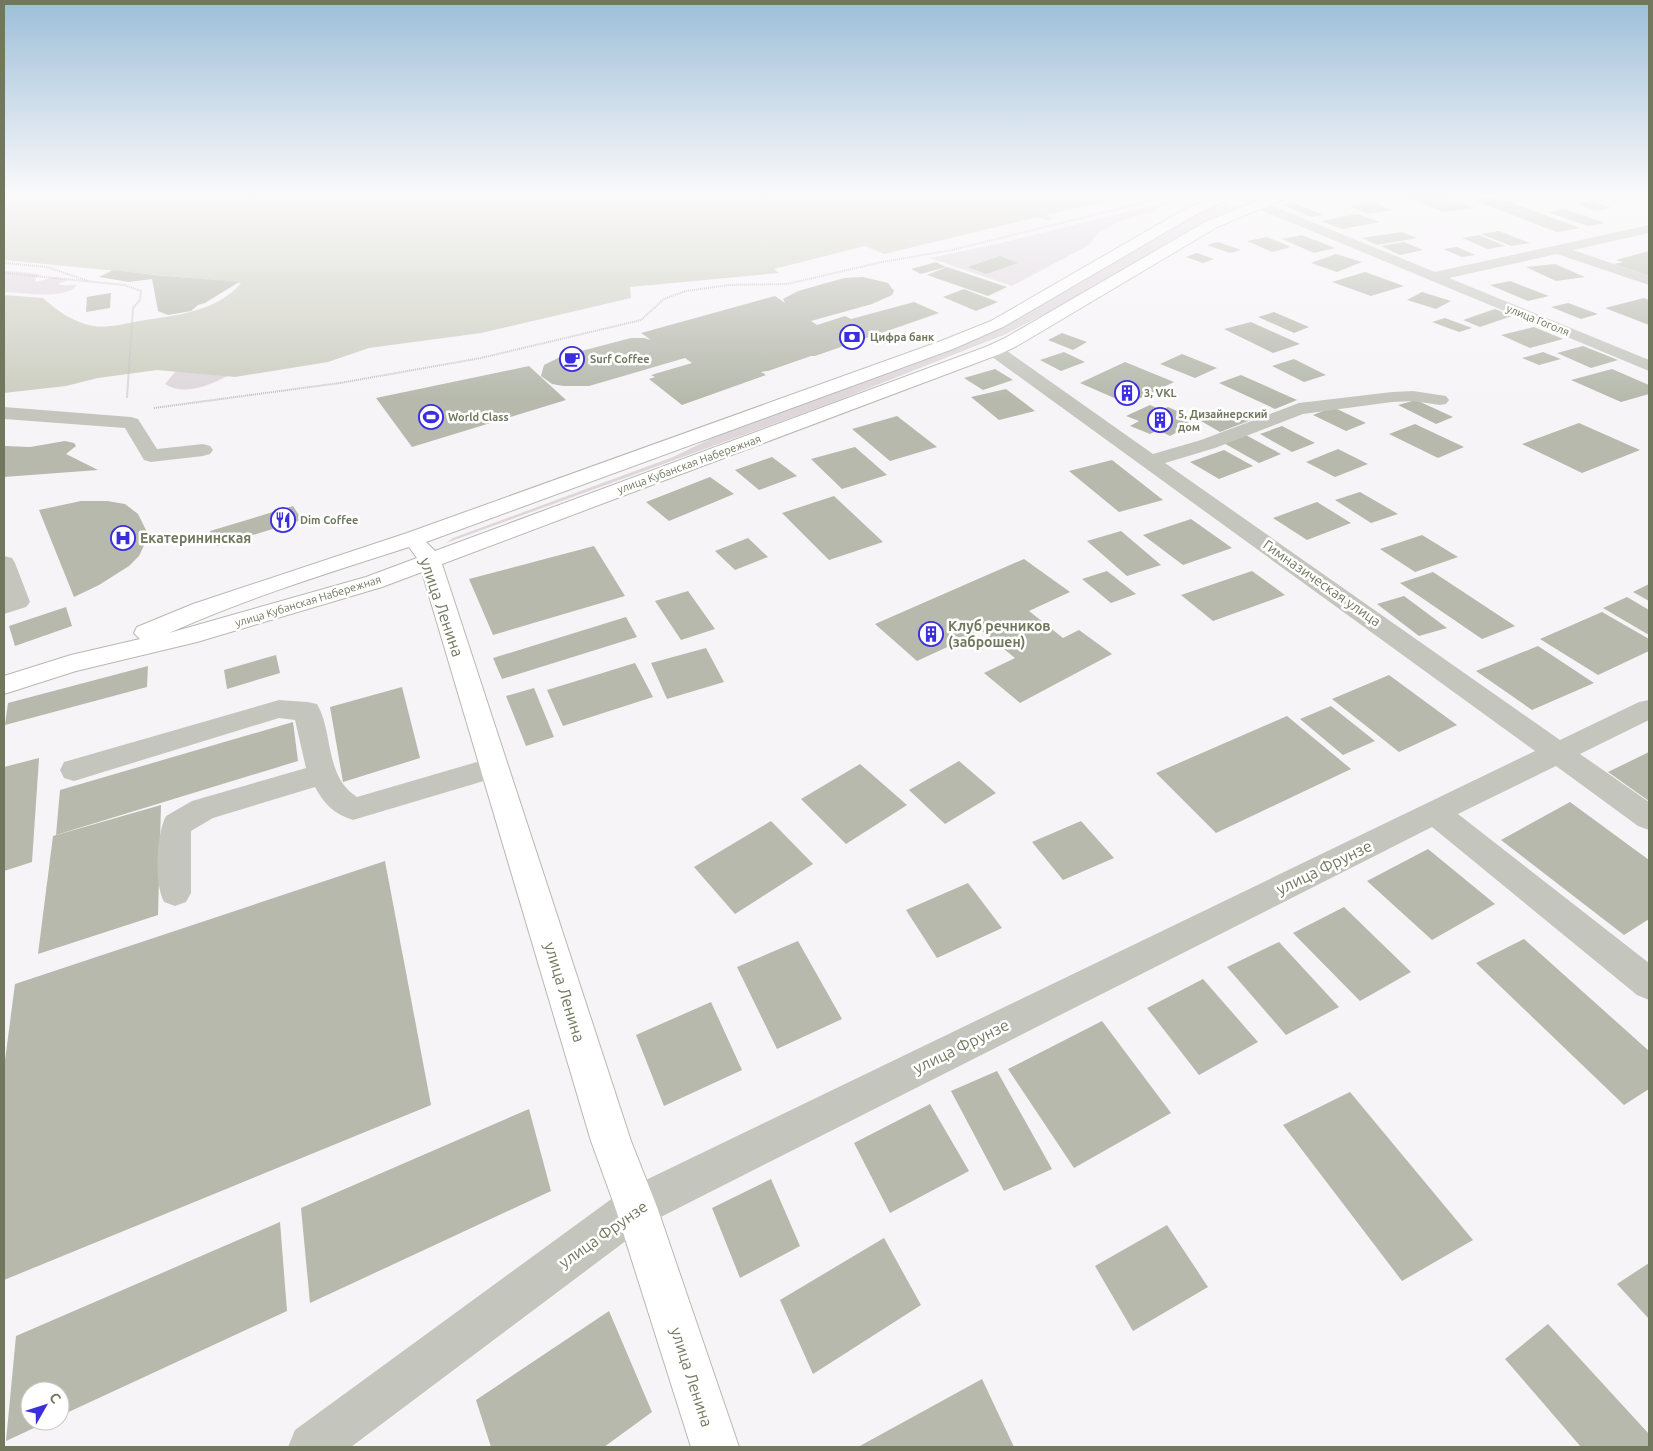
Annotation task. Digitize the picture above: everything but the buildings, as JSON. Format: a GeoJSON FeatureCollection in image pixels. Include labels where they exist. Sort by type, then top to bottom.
{"type":"FeatureCollection","features":[{"type":"Feature","properties":{"kind":"main road","name":"улица Кубанская Набережная"},"geometry":{"type":"LineString","coordinates":[[71,664],[202,609],[281,581],[415,538],[947,345],[996,324],[1100,264]]}},
{"type":"Feature","properties":{"kind":"main road","name":"улица Кубанская Набережная"},"geometry":{"type":"LineString","coordinates":[[4,685],[71,664],[188,636],[374,582],[994,350],[1011,342],[1144,264]]}},
{"type":"Feature","properties":{"kind":"main road","name":"улица Ленина"},"geometry":{"type":"LineString","coordinates":[[415,538],[430,561],[611,1140],[636,1207],[715,1447]]}},
{"type":"Feature","properties":{"kind":"street","name":"улица Гоголя"},"geometry":{"type":"LineString","coordinates":[[1403,264],[1649,366]]}},
{"type":"Feature","properties":{"kind":"street"},"geometry":{"type":"LineString","coordinates":[[1433,276],[1489,264]]}},
{"type":"Feature","properties":{"kind":"street"},"geometry":{"type":"LineString","coordinates":[[1598,264],[1649,281]]}},
{"type":"Feature","properties":{"kind":"street","name":"Гимназическая улица"},"geometry":{"type":"LineString","coordinates":[[994,350],[1649,818]]}},
{"type":"Feature","properties":{"kind":"street"},"geometry":{"type":"LineString","coordinates":[[1149,461],[1208,444],[1299,409],[1406,396],[1440,400]]}},
{"type":"Feature","properties":{"kind":"street"},"geometry":{"type":"LineString","coordinates":[[4,413],[131,423],[151,456],[203,450]]}},
{"type":"Feature","properties":{"kind":"street"},"geometry":{"type":"LineString","coordinates":[[4,563],[18,602],[4,607]]}},
{"type":"Feature","properties":{"kind":"street"},"geometry":{"type":"LineString","coordinates":[[74,770],[279,709],[307,711],[322,774],[342,803],[353,809],[494,768]]}},
{"type":"Feature","properties":{"kind":"street","name":"улица Фрунзе"},"geometry":{"type":"LineString","coordinates":[[312,1447],[636,1207],[1435,812],[1649,709]]}},
{"type":"Feature","properties":{"kind":"street"},"geometry":{"type":"LineString","coordinates":[[175,894],[174,837],[177,824],[203,809],[322,774]]}},
{"type":"Feature","properties":{"kind":"street"},"geometry":{"type":"LineString","coordinates":[[1435,812],[1649,984]]}},
{"type":"Feature","properties":{"kind":"path"},"geometry":{"type":"LineString","coordinates":[[12,264],[47,267],[96,283]]}},
{"type":"Feature","properties":{"kind":"path"},"geometry":{"type":"LineString","coordinates":[[168,406],[340,382],[481,358],[641,320],[664,299],[686,291],[729,285],[787,284],[875,264]]}},
{"type":"Feature","properties":{"kind":"path"},"geometry":{"type":"LineString","coordinates":[[4,273],[124,285],[140,291],[140,300],[133,308],[128,395]]}},
{"type":"Feature","properties":{"kind":"shaded area"},"geometry":{"type":"Polygon","coordinates":[[[42,264],[795,264],[774,269],[779,273],[630,287],[631,298],[481,333],[369,348],[328,362],[235,377],[157,370],[98,378],[66,386],[4,393],[4,295],[43,298],[72,319],[93,326],[104,326],[194,311],[220,300],[241,283],[42,264]]]}},
{"type":"Feature","properties":{"kind":"shaded area"},"geometry":{"type":"Polygon","coordinates":[[[947,264],[1054,264],[1012,286],[947,264]]]}},
{"type":"Feature","properties":{"kind":"shaded area"},"geometry":{"type":"Polygon","coordinates":[[[1113,264],[1133,264],[1058,307],[1006,334],[834,402],[446,543],[453,538],[673,457],[716,436],[963,344],[1025,315],[1113,264]]]}},
{"type":"Feature","properties":{"kind":"shaded area"},"geometry":{"type":"Polygon","coordinates":[[[4,271],[41,275],[34,278],[36,279],[35,282],[56,277],[67,280],[58,284],[77,285],[63,293],[53,294],[4,292],[4,271]]]}},
{"type":"Feature","properties":{"kind":"shaded area"},"geometry":{"type":"Polygon","coordinates":[[[176,371],[231,374],[199,388],[181,389],[165,384],[176,371]]]}},
{"type":"Feature","properties":{"kind":"place","name":"Цифра банк"},"geometry":{"type":"Point","coordinates":[852,337]}},
{"type":"Feature","properties":{"kind":"place","name":"Surf Coffee"},"geometry":{"type":"Point","coordinates":[572,359]}},
{"type":"Feature","properties":{"kind":"place","name":"3, VKL"},"geometry":{"type":"Point","coordinates":[1127,393]}},
{"type":"Feature","properties":{"kind":"place","name":"World Class"},"geometry":{"type":"Point","coordinates":[431,417]}},
{"type":"Feature","properties":{"kind":"place","name":"5, Дизайнерский дом"},"geometry":{"type":"Point","coordinates":[1160,420]}},
{"type":"Feature","properties":{"kind":"place","name":"Dim Coffee"},"geometry":{"type":"Point","coordinates":[283,520]}},
{"type":"Feature","properties":{"kind":"place","name":"Екатерининская"},"geometry":{"type":"Point","coordinates":[123,538]}},
{"type":"Feature","properties":{"kind":"place","name":"Клуб речников (заброшен)"},"geometry":{"type":"Point","coordinates":[931,634]}}]}
